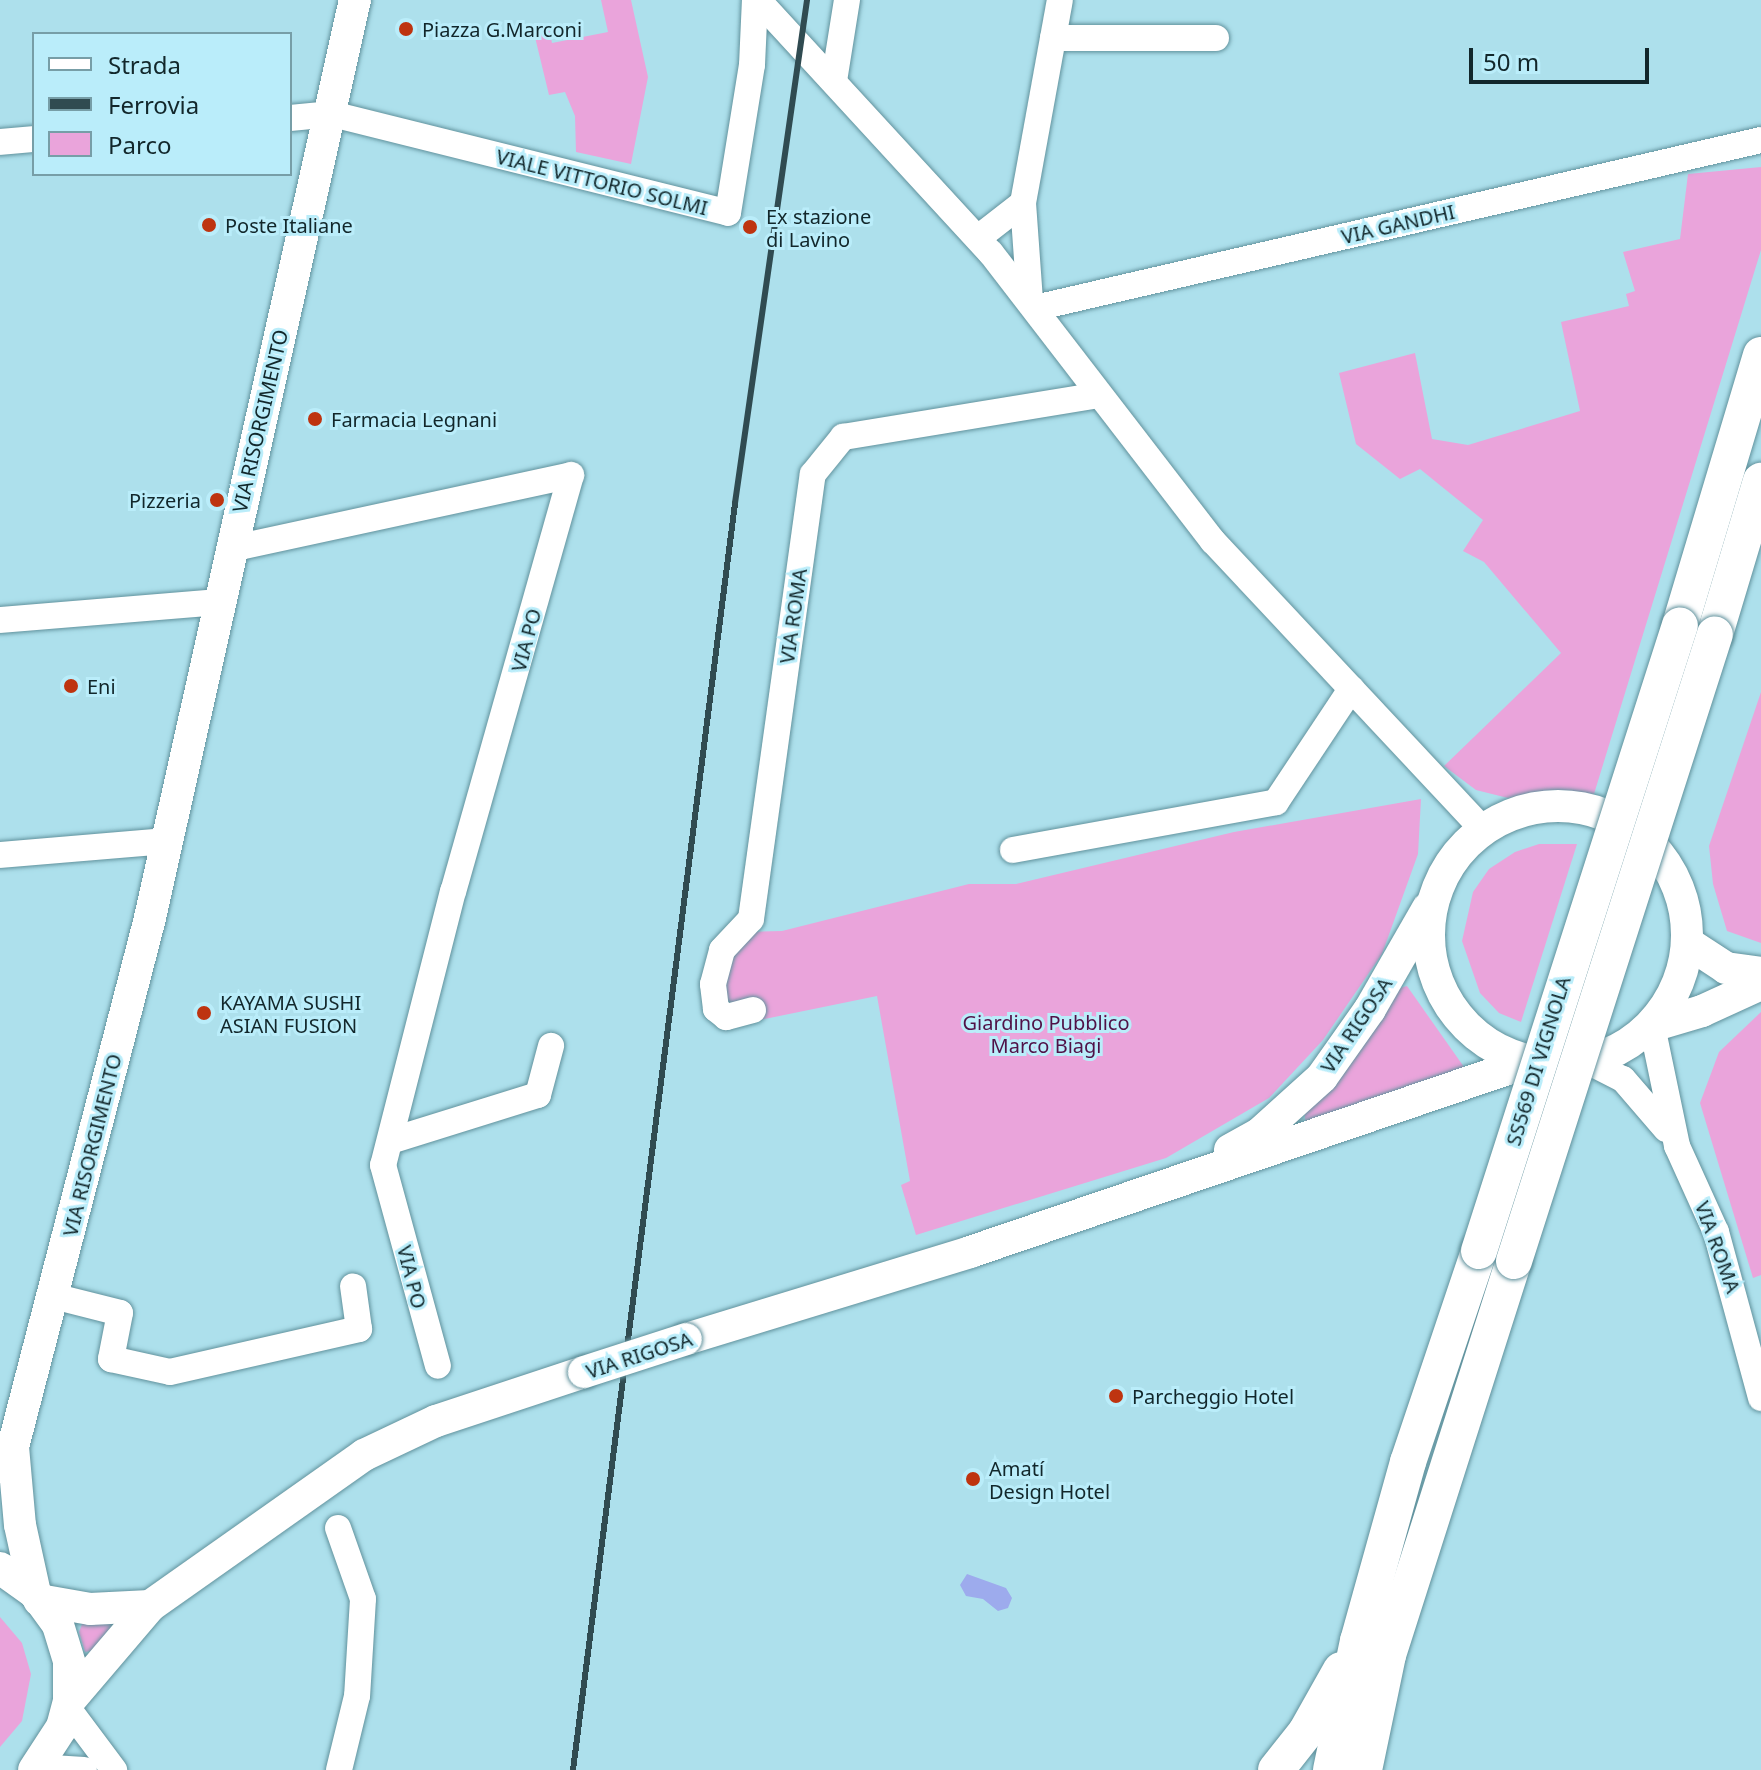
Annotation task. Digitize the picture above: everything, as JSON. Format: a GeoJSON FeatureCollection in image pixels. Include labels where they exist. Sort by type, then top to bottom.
{"type":"FeatureCollection","features":[{"type":"Feature","properties":{"kind":"highway","name":"SS569 DI VIGNOLA"},"geometry":{"type":"LineString","coordinates":[[1331,1770],[1358,1641],[1408,1462],[1680,625],[1761,355]]}},
{"type":"Feature","properties":{"kind":"highway","name":"SS569 DI VIGNOLA"},"geometry":{"type":"LineString","coordinates":[[1364,1770],[1388,1655],[1715,634],[1761,481]]}},
{"type":"Feature","properties":{"kind":"highway"},"geometry":{"type":"LineString","coordinates":[[1276,1770],[1306,1732],[1358,1641]]}},
{"type":"Feature","properties":{"kind":"main road","name":"VIA RISORGIMENTO"},"geometry":{"type":"LineString","coordinates":[[37,1596],[7,1457],[53,1296],[165,841],[332,114],[355,0]]}},
{"type":"Feature","properties":{"kind":"main road","name":"VIA ROMA"},"geometry":{"type":"LineString","coordinates":[[1543,807],[1580,808],[1616,820],[1639,834],[1672,874],[1682,898],[1688,943],[1674,995],[1652,1026],[1623,1048],[1589,1062],[1528,1062],[1478,1037],[1441,990],[1429,938],[1436,893],[1455,858],[1483,830],[1543,807]]}},
{"type":"Feature","properties":{"kind":"main road","name":"VIA RIGOSA"},"geometry":{"type":"LineString","coordinates":[[1168,1185],[1259,1134],[1322,1077],[1370,1009],[1436,893]]}},
{"type":"Feature","properties":{"kind":"main road"},"geometry":{"type":"LineString","coordinates":[[1688,943],[1726,968],[1761,973]]}},
{"type":"Feature","properties":{"kind":"main road"},"geometry":{"type":"LineString","coordinates":[[1652,1026],[1702,1011],[1761,984]]}},
{"type":"Feature","properties":{"kind":"main road","name":"VIA RIGOSA"},"geometry":{"type":"LineString","coordinates":[[68,1704],[150,1606],[364,1455],[436,1421],[686,1339],[970,1252],[1528,1062]]}},
{"type":"Feature","properties":{"kind":"main road"},"geometry":{"type":"LineString","coordinates":[[0,1568],[37,1596],[58,1625],[69,1662],[68,1704],[62,1727],[35,1768]]}},
{"type":"Feature","properties":{"kind":"main road"},"geometry":{"type":"LineString","coordinates":[[37,1596],[90,1609],[150,1606]]}},
{"type":"Feature","properties":{"kind":"street","name":"VIALE VITTORIO SOLMI"},"geometry":{"type":"LineString","coordinates":[[332,114],[728,213],[752,65],[756,0]]}},
{"type":"Feature","properties":{"kind":"street"},"geometry":{"type":"LineString","coordinates":[[756,0],[978,238],[1213,541],[1483,830]]}},
{"type":"Feature","properties":{"kind":"street"},"geometry":{"type":"LineString","coordinates":[[834,81],[847,0]]}},
{"type":"Feature","properties":{"kind":"street"},"geometry":{"type":"LineString","coordinates":[[1032,305],[1023,203],[1060,0]]}},
{"type":"Feature","properties":{"kind":"street"},"geometry":{"type":"LineString","coordinates":[[1053,38],[1216,38]]}},
{"type":"Feature","properties":{"kind":"street"},"geometry":{"type":"LineString","coordinates":[[752,65],[772,44],[791,41]]}},
{"type":"Feature","properties":{"kind":"street"},"geometry":{"type":"LineString","coordinates":[[292,118],[332,114]]}},
{"type":"Feature","properties":{"kind":"street"},"geometry":{"type":"LineString","coordinates":[[0,142],[32,139]]}},
{"type":"Feature","properties":{"kind":"street","name":"VIA GANDHI"},"geometry":{"type":"LineString","coordinates":[[1032,305],[1761,140]]}},
{"type":"Feature","properties":{"kind":"street"},"geometry":{"type":"LineString","coordinates":[[978,238],[1023,203]]}},
{"type":"Feature","properties":{"kind":"street","name":"VIA ROMA"},"geometry":{"type":"LineString","coordinates":[[753,1010],[726,1017],[716,1009],[713,984],[722,950],[751,919],[813,474],[843,437],[1099,395]]}},
{"type":"Feature","properties":{"kind":"street","name":"VIA PO"},"geometry":{"type":"LineString","coordinates":[[230,549],[571,475],[453,891],[383,1165],[438,1366]]}},
{"type":"Feature","properties":{"kind":"street"},"geometry":{"type":"LineString","coordinates":[[0,620],[218,602]]}},
{"type":"Feature","properties":{"kind":"street"},"geometry":{"type":"LineString","coordinates":[[1013,850],[1276,802],[1351,689]]}},
{"type":"Feature","properties":{"kind":"street"},"geometry":{"type":"LineString","coordinates":[[0,855],[165,841]]}},
{"type":"Feature","properties":{"kind":"street","name":"VIA ROMA"},"geometry":{"type":"LineString","coordinates":[[1652,1026],[1677,1146]]}},
{"type":"Feature","properties":{"kind":"street"},"geometry":{"type":"LineString","coordinates":[[390,1141],[538,1095],[551,1046]]}},
{"type":"Feature","properties":{"kind":"street","name":"VIA ROMA"},"geometry":{"type":"LineString","coordinates":[[1589,1062],[1623,1079],[1647,1101],[1677,1146],[1716,1232],[1761,1398]]}},
{"type":"Feature","properties":{"kind":"street"},"geometry":{"type":"LineString","coordinates":[[53,1296],[120,1313],[111,1359],[170,1372],[359,1329],[353,1286]]}},
{"type":"Feature","properties":{"kind":"street"},"geometry":{"type":"LineString","coordinates":[[338,1528],[363,1599],[357,1696],[339,1770]]}},
{"type":"Feature","properties":{"kind":"street"},"geometry":{"type":"LineString","coordinates":[[68,1704],[114,1770]]}},
{"type":"Feature","properties":{"kind":"street"},"geometry":{"type":"LineString","coordinates":[[35,1768],[84,1770]]}},
{"type":"Feature","properties":{"kind":"green space"},"geometry":{"type":"Polygon","coordinates":[[[601,0],[631,0],[648,77],[631,164],[576,152],[575,116],[565,92],[549,95],[534,33],[549,29],[552,43],[608,32],[601,0]]]}},
{"type":"Feature","properties":{"kind":"green space"},"geometry":{"type":"Polygon","coordinates":[[[1761,167],[1761,250],[1594,794],[1557,790],[1508,798],[1476,790],[1444,766],[1561,653],[1484,562],[1463,551],[1483,520],[1420,469],[1400,479],[1356,444],[1339,373],[1415,353],[1432,439],[1468,445],[1580,411],[1561,322],[1629,306],[1626,294],[1635,291],[1623,252],[1680,239],[1688,174],[1761,167]]]}},
{"type":"Feature","properties":{"kind":"green space"},"geometry":{"type":"Polygon","coordinates":[[[1761,692],[1761,943],[1727,931],[1713,884],[1709,846],[1761,692]]]}},
{"type":"Feature","properties":{"kind":"green space","name":"Giardino Pubblico Marco Biagi"},"geometry":{"type":"Polygon","coordinates":[[[1421,799],[1418,854],[1382,954],[1323,1040],[1269,1098],[1166,1158],[916,1235],[901,1185],[910,1181],[877,996],[750,1022],[724,997],[727,966],[747,932],[782,931],[969,884],[1016,884],[1234,832],[1421,799]]]}},
{"type":"Feature","properties":{"kind":"green space"},"geometry":{"type":"Polygon","coordinates":[[[1539,844],[1577,844],[1521,1022],[1499,1013],[1480,993],[1462,941],[1473,892],[1489,869],[1515,852],[1539,844]]]}},
{"type":"Feature","properties":{"kind":"green space"},"geometry":{"type":"Polygon","coordinates":[[[1407,986],[1464,1067],[1459,1074],[1306,1124],[1304,1111],[1400,988],[1407,986]]]}},
{"type":"Feature","properties":{"kind":"green space"},"geometry":{"type":"Polygon","coordinates":[[[1761,1012],[1761,1275],[1753,1278],[1700,1103],[1719,1052],[1761,1012]]]}},
{"type":"Feature","properties":{"kind":"green space"},"geometry":{"type":"Polygon","coordinates":[[[0,1617],[22,1643],[31,1674],[22,1721],[0,1747],[0,1617]]]}},
{"type":"Feature","properties":{"kind":"green space"},"geometry":{"type":"Polygon","coordinates":[[[119,1617],[91,1651],[85,1652],[79,1632],[84,1619],[119,1617]]]}},
{"type":"Feature","properties":{"kind":"water"},"geometry":{"type":"Polygon","coordinates":[[[967,1574],[1006,1588],[1012,1598],[1008,1608],[998,1611],[983,1599],[966,1596],[960,1585],[967,1574]]]}},
{"type":"Feature","properties":{"kind":"railway"},"geometry":{"type":"LineString","coordinates":[[573,1770],[735,503],[807,0]]}},
{"type":"Feature","properties":{"kind":"place","name":"Piazza G.Marconi"},"geometry":{"type":"Point","coordinates":[406,29]}},
{"type":"Feature","properties":{"kind":"place","name":"Poste Italiane"},"geometry":{"type":"Point","coordinates":[209,225]}},
{"type":"Feature","properties":{"kind":"place","name":"Ex stazione di Lavino"},"geometry":{"type":"Point","coordinates":[750,227]}},
{"type":"Feature","properties":{"kind":"place","name":"Farmacia Legnani"},"geometry":{"type":"Point","coordinates":[315,419]}},
{"type":"Feature","properties":{"kind":"place","name":"Pizzeria"},"geometry":{"type":"Point","coordinates":[217,500]}},
{"type":"Feature","properties":{"kind":"place","name":"Eni"},"geometry":{"type":"Point","coordinates":[71,686]}},
{"type":"Feature","properties":{"kind":"place","name":"KAYAMA SUSHI ASIAN FUSION"},"geometry":{"type":"Point","coordinates":[204,1013]}},
{"type":"Feature","properties":{"kind":"place","name":"Parcheggio Hotel"},"geometry":{"type":"Point","coordinates":[1116,1396]}},
{"type":"Feature","properties":{"kind":"place","name":"Amatí Design Hotel"},"geometry":{"type":"Point","coordinates":[973,1479]}}]}
